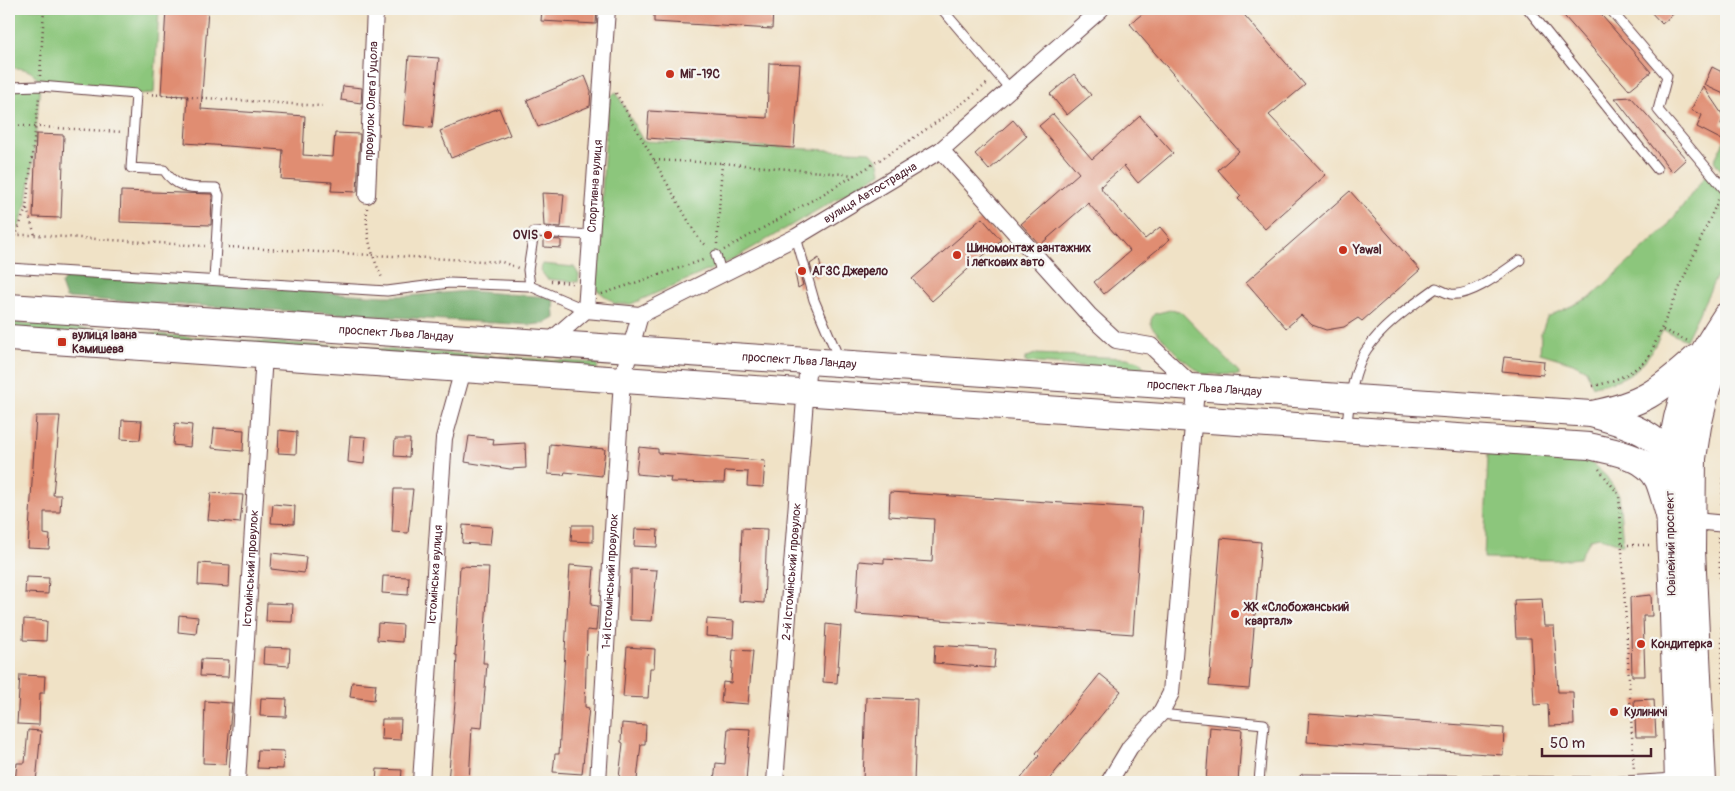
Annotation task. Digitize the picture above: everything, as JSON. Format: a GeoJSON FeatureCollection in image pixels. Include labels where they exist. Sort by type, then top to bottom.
{"type":"FeatureCollection","features":[{"type":"Feature","properties":{"kind":"main road","name":"проспект Льва Ландау"},"geometry":{"type":"LineString","coordinates":[[9,307],[629,348],[1196,389],[1591,414]]}},
{"type":"Feature","properties":{"kind":"main road","name":"Ювілейний проспект"},"geometry":{"type":"LineString","coordinates":[[1698,780],[1680,519],[1671,458],[1677,418],[1696,348],[1726,316]]}},
{"type":"Feature","properties":{"kind":"main road","name":"Ювілейний проспект"},"geometry":{"type":"LineString","coordinates":[[1680,519],[1698,426],[1726,333]]}},
{"type":"Feature","properties":{"kind":"main road"},"geometry":{"type":"LineString","coordinates":[[9,338],[1347,430],[1591,455],[1624,455],[1650,469],[1680,519]]}},
{"type":"Feature","properties":{"kind":"main road"},"geometry":{"type":"LineString","coordinates":[[1591,414],[1636,403],[1661,389],[1696,348]]}},
{"type":"Feature","properties":{"kind":"main road"},"geometry":{"type":"LineString","coordinates":[[1591,455],[1622,440],[1677,418],[1692,407],[1708,388]]}},
{"type":"Feature","properties":{"kind":"main road"},"geometry":{"type":"LineString","coordinates":[[1591,414],[1645,432],[1660,443],[1671,458]]}},
{"type":"Feature","properties":{"kind":"street","name":"провулок Олега Гуцола"},"geometry":{"type":"LineString","coordinates":[[368,195],[375,9]]}},
{"type":"Feature","properties":{"kind":"street","name":"Спортивна вулиця"},"geometry":{"type":"LineString","coordinates":[[586,310],[593,235],[607,9]]}},
{"type":"Feature","properties":{"kind":"street","name":"вулиця Автострадна"},"geometry":{"type":"LineString","coordinates":[[640,315],[796,237],[941,150],[1101,9]]}},
{"type":"Feature","properties":{"kind":"street"},"geometry":{"type":"LineString","coordinates":[[941,150],[1089,315],[1116,340],[1151,346],[1196,389],[1172,684],[1168,700],[1160,714],[1130,747],[1109,782]]}},
{"type":"Feature","properties":{"kind":"street"},"geometry":{"type":"LineString","coordinates":[[547,344],[586,310],[640,315],[629,348]]}},
{"type":"Feature","properties":{"kind":"street","name":"1-й Істомінський провулок"},"geometry":{"type":"LineString","coordinates":[[598,782],[622,379],[629,348]]}},
{"type":"Feature","properties":{"kind":"street","name":"Істомінський провулок"},"geometry":{"type":"LineString","coordinates":[[238,782],[264,355]]}},
{"type":"Feature","properties":{"kind":"street","name":"2-й Істомінський провулок"},"geometry":{"type":"LineString","coordinates":[[775,782],[808,361]]}},
{"type":"Feature","properties":{"kind":"street","name":"Істомінська вулиця"},"geometry":{"type":"LineString","coordinates":[[421,782],[444,438],[463,370]]}},
{"type":"Feature","properties":{"kind":"street"},"geometry":{"type":"LineString","coordinates":[[1680,519],[1723,524]]}},
{"type":"Feature","properties":{"kind":"lane"},"geometry":{"type":"LineString","coordinates":[[942,9],[1010,89]]}},
{"type":"Feature","properties":{"kind":"lane"},"geometry":{"type":"LineString","coordinates":[[1528,9],[1656,169]]}},
{"type":"Feature","properties":{"kind":"lane"},"geometry":{"type":"LineString","coordinates":[[1610,9],[1667,76],[1658,110],[1725,189]]}},
{"type":"Feature","properties":{"kind":"lane"},"geometry":{"type":"LineString","coordinates":[[9,87],[40,86],[136,94],[131,168],[164,170],[172,182],[182,187],[216,188],[220,195],[214,280]]}},
{"type":"Feature","properties":{"kind":"lane"},"geometry":{"type":"LineString","coordinates":[[530,286],[528,270],[534,232],[593,235]]}},
{"type":"Feature","properties":{"kind":"lane"},"geometry":{"type":"LineString","coordinates":[[796,237],[814,300],[841,363]]}},
{"type":"Feature","properties":{"kind":"lane"},"geometry":{"type":"LineString","coordinates":[[716,255],[722,274]]}},
{"type":"Feature","properties":{"kind":"lane"},"geometry":{"type":"LineString","coordinates":[[1347,430],[1349,398],[1366,350],[1391,322],[1436,288],[1450,294],[1463,293],[1480,286],[1520,260]]}},
{"type":"Feature","properties":{"kind":"lane"},"geometry":{"type":"LineString","coordinates":[[9,268],[387,291],[449,283],[530,286],[586,310]]}},
{"type":"Feature","properties":{"kind":"lane"},"geometry":{"type":"LineString","coordinates":[[1160,714],[1264,724],[1259,782]]}},
{"type":"Feature","properties":{"kind":"lane"},"geometry":{"type":"LineString","coordinates":[[1304,779],[1606,782],[1698,780]]}},
{"type":"Feature","properties":{"kind":"path"},"geometry":{"type":"LineString","coordinates":[[9,244],[16,235],[26,208],[40,86],[44,9]]}},
{"type":"Feature","properties":{"kind":"path"},"geometry":{"type":"LineString","coordinates":[[603,70],[698,238],[716,255]]}},
{"type":"Feature","properties":{"kind":"path"},"geometry":{"type":"LineString","coordinates":[[9,234],[372,253],[502,262],[528,270],[548,281],[577,283],[587,291],[610,292],[716,255],[896,151],[953,111],[998,74]]}},
{"type":"Feature","properties":{"kind":"path"},"geometry":{"type":"LineString","coordinates":[[136,94],[322,106]]}},
{"type":"Feature","properties":{"kind":"path"},"geometry":{"type":"LineString","coordinates":[[9,125],[134,133]]}},
{"type":"Feature","properties":{"kind":"path"},"geometry":{"type":"LineString","coordinates":[[654,160],[722,163],[856,175]]}},
{"type":"Feature","properties":{"kind":"path"},"geometry":{"type":"LineString","coordinates":[[716,255],[722,163]]}},
{"type":"Feature","properties":{"kind":"path"},"geometry":{"type":"LineString","coordinates":[[1593,386],[1608,383],[1639,368],[1650,357],[1725,189]]}},
{"type":"Feature","properties":{"kind":"path"},"geometry":{"type":"LineString","coordinates":[[368,195],[366,227],[372,253],[387,291]]}},
{"type":"Feature","properties":{"kind":"path"},"geometry":{"type":"LineString","coordinates":[[26,208],[35,235]]}},
{"type":"Feature","properties":{"kind":"path"},"geometry":{"type":"LineString","coordinates":[[1663,329],[1696,348]]}},
{"type":"Feature","properties":{"kind":"path"},"geometry":{"type":"LineString","coordinates":[[1698,780],[1718,555],[1723,524],[1726,454]]}},
{"type":"Feature","properties":{"kind":"path"},"geometry":{"type":"LineString","coordinates":[[1591,455],[1620,495],[1634,780]]}},
{"type":"Feature","properties":{"kind":"path"},"geometry":{"type":"LineString","coordinates":[[1623,546],[1653,544]]}},
{"type":"Feature","properties":{"kind":"green space"},"geometry":{"type":"Polygon","coordinates":[[[9,9],[159,9],[154,93],[136,94],[40,86],[35,146],[24,212],[9,244],[9,86],[40,82],[34,74],[27,70],[9,68],[9,9]]]}},
{"type":"Feature","properties":{"kind":"green space"},"geometry":{"type":"Polygon","coordinates":[[[616,92],[643,141],[871,152],[879,162],[881,173],[730,261],[631,304],[615,304],[596,289],[608,98],[616,92]]]}},
{"type":"Feature","properties":{"kind":"green space"},"geometry":{"type":"Polygon","coordinates":[[[1726,137],[1726,177],[1714,161],[1726,137]]]}},
{"type":"Feature","properties":{"kind":"green space"},"geometry":{"type":"Polygon","coordinates":[[[1709,171],[1726,192],[1726,257],[1686,340],[1663,330],[1651,353],[1637,368],[1619,379],[1593,386],[1586,370],[1573,363],[1540,353],[1541,334],[1547,317],[1591,297],[1665,229],[1709,171]]]}},
{"type":"Feature","properties":{"kind":"green space"},"geometry":{"type":"Polygon","coordinates":[[[542,264],[574,267],[579,275],[578,282],[547,279],[541,271],[542,264]]]}},
{"type":"Feature","properties":{"kind":"green space"},"geometry":{"type":"Polygon","coordinates":[[[67,276],[383,296],[409,296],[467,291],[548,297],[554,301],[555,318],[546,323],[531,325],[66,298],[61,284],[67,276]]]}},
{"type":"Feature","properties":{"kind":"green space"},"geometry":{"type":"Polygon","coordinates":[[[1170,310],[1181,312],[1239,372],[1239,375],[1202,374],[1179,356],[1151,326],[1154,314],[1170,310]]]}},
{"type":"Feature","properties":{"kind":"green space"},"geometry":{"type":"Polygon","coordinates":[[[9,322],[179,336],[598,363],[597,370],[9,331],[9,322]]]}},
{"type":"Feature","properties":{"kind":"green space"},"geometry":{"type":"Polygon","coordinates":[[[1035,354],[1127,358],[1139,361],[1147,371],[1025,362],[1025,358],[1035,354]]]}},
{"type":"Feature","properties":{"kind":"green space"},"geometry":{"type":"Polygon","coordinates":[[[1488,453],[1588,460],[1606,476],[1619,495],[1623,545],[1599,537],[1591,539],[1579,558],[1558,560],[1484,559],[1488,453]]]}},
{"type":"Feature","properties":{"kind":"building"},"geometry":{"type":"Polygon","coordinates":[[[166,9],[208,9],[201,109],[305,116],[303,155],[333,157],[335,133],[360,134],[357,192],[331,191],[332,182],[281,179],[283,150],[185,143],[188,96],[161,95],[166,9]]]}},
{"type":"Feature","properties":{"kind":"building"},"geometry":{"type":"Polygon","coordinates":[[[542,9],[597,9],[596,24],[541,21],[542,9]]]}},
{"type":"Feature","properties":{"kind":"building"},"geometry":{"type":"Polygon","coordinates":[[[654,9],[773,9],[772,29],[654,22],[654,9]]]}},
{"type":"Feature","properties":{"kind":"building"},"geometry":{"type":"Polygon","coordinates":[[[1148,9],[1239,9],[1305,85],[1269,115],[1326,175],[1265,229],[1238,199],[1241,196],[1218,170],[1239,151],[1130,24],[1148,9]]]}},
{"type":"Feature","properties":{"kind":"building"},"geometry":{"type":"Polygon","coordinates":[[[1558,9],[1596,9],[1651,72],[1629,90],[1558,9]]]}},
{"type":"Feature","properties":{"kind":"building"},"geometry":{"type":"Polygon","coordinates":[[[1648,9],[1679,9],[1662,24],[1648,9]]]}},
{"type":"Feature","properties":{"kind":"building"},"geometry":{"type":"Polygon","coordinates":[[[409,56],[439,58],[432,128],[403,125],[409,56]]]}},
{"type":"Feature","properties":{"kind":"building"},"geometry":{"type":"Polygon","coordinates":[[[769,63],[800,64],[794,148],[647,138],[649,111],[767,118],[769,63]]]}},
{"type":"Feature","properties":{"kind":"building"},"geometry":{"type":"Polygon","coordinates":[[[1712,67],[1726,74],[1726,95],[1704,85],[1712,67]]]}},
{"type":"Feature","properties":{"kind":"building"},"geometry":{"type":"Polygon","coordinates":[[[1074,74],[1091,95],[1067,115],[1050,94],[1074,74]]]}},
{"type":"Feature","properties":{"kind":"building"},"geometry":{"type":"Polygon","coordinates":[[[585,76],[591,91],[590,106],[538,127],[527,100],[585,76]]]}},
{"type":"Feature","properties":{"kind":"building"},"geometry":{"type":"Polygon","coordinates":[[[343,86],[362,88],[361,103],[341,100],[343,86]]]}},
{"type":"Feature","properties":{"kind":"building"},"geometry":{"type":"Polygon","coordinates":[[[1703,86],[1724,117],[1721,124],[1726,127],[1726,142],[1697,127],[1702,115],[1691,110],[1703,86]]]}},
{"type":"Feature","properties":{"kind":"building"},"geometry":{"type":"Polygon","coordinates":[[[1631,97],[1686,159],[1672,172],[1615,98],[1631,97]]]}},
{"type":"Feature","properties":{"kind":"building"},"geometry":{"type":"Polygon","coordinates":[[[499,108],[510,135],[451,158],[440,131],[499,108]]]}},
{"type":"Feature","properties":{"kind":"building"},"geometry":{"type":"Polygon","coordinates":[[[1053,114],[1092,159],[1140,116],[1173,153],[1138,183],[1124,166],[1101,186],[1102,190],[1145,239],[1160,227],[1170,239],[1104,294],[1094,282],[1130,251],[1088,203],[1040,245],[1021,224],[1079,173],[1039,126],[1053,114]]]}},
{"type":"Feature","properties":{"kind":"building"},"geometry":{"type":"Polygon","coordinates":[[[1013,120],[1027,136],[989,170],[975,154],[1013,120]]]}},
{"type":"Feature","properties":{"kind":"building"},"geometry":{"type":"Polygon","coordinates":[[[36,134],[64,135],[61,218],[33,217],[36,134]]]}},
{"type":"Feature","properties":{"kind":"building"},"geometry":{"type":"Polygon","coordinates":[[[121,191],[212,194],[211,225],[120,222],[121,191]]]}},
{"type":"Feature","properties":{"kind":"building","name":"Yawal"},"geometry":{"type":"Polygon","coordinates":[[[1350,191],[1420,270],[1362,321],[1358,318],[1344,327],[1326,330],[1312,325],[1301,315],[1286,328],[1246,282],[1350,191]]]}},
{"type":"Feature","properties":{"kind":"building"},"geometry":{"type":"Polygon","coordinates":[[[542,193],[564,194],[561,227],[544,226],[542,193]]]}},
{"type":"Feature","properties":{"kind":"building"},"geometry":{"type":"Polygon","coordinates":[[[982,218],[1001,240],[932,301],[912,279],[982,218]]]}},
{"type":"Feature","properties":{"kind":"building"},"geometry":{"type":"Polygon","coordinates":[[[544,239],[561,240],[561,248],[544,247],[544,239]]]}},
{"type":"Feature","properties":{"kind":"building"},"geometry":{"type":"Polygon","coordinates":[[[819,258],[822,274],[814,278],[810,264],[819,258]]]}},
{"type":"Feature","properties":{"kind":"building"},"geometry":{"type":"Polygon","coordinates":[[[799,271],[803,285],[798,288],[795,273],[799,271]]]}},
{"type":"Feature","properties":{"kind":"building"},"geometry":{"type":"Polygon","coordinates":[[[1504,357],[1544,361],[1543,375],[1502,371],[1504,357]]]}},
{"type":"Feature","properties":{"kind":"building"},"geometry":{"type":"Polygon","coordinates":[[[36,416],[60,416],[53,495],[61,495],[60,512],[44,512],[44,534],[50,535],[49,549],[28,548],[36,416]]]}},
{"type":"Feature","properties":{"kind":"building"},"geometry":{"type":"Polygon","coordinates":[[[122,420],[142,421],[140,440],[121,439],[122,420]]]}},
{"type":"Feature","properties":{"kind":"building"},"geometry":{"type":"Polygon","coordinates":[[[175,423],[192,425],[190,447],[173,445],[175,423]]]}},
{"type":"Feature","properties":{"kind":"building"},"geometry":{"type":"Polygon","coordinates":[[[214,428],[244,430],[243,451],[212,448],[214,428]]]}},
{"type":"Feature","properties":{"kind":"building"},"geometry":{"type":"Polygon","coordinates":[[[279,430],[297,432],[296,454],[278,453],[279,430]]]}},
{"type":"Feature","properties":{"kind":"building"},"geometry":{"type":"Polygon","coordinates":[[[350,436],[366,437],[364,464],[348,462],[350,436]]]}},
{"type":"Feature","properties":{"kind":"building"},"geometry":{"type":"Polygon","coordinates":[[[469,436],[494,439],[493,445],[525,443],[526,468],[510,469],[465,462],[469,436]]]}},
{"type":"Feature","properties":{"kind":"building"},"geometry":{"type":"Polygon","coordinates":[[[395,439],[410,439],[409,457],[394,456],[395,439]]]}},
{"type":"Feature","properties":{"kind":"building"},"geometry":{"type":"Polygon","coordinates":[[[550,444],[605,449],[602,476],[565,472],[564,475],[548,474],[550,444]]]}},
{"type":"Feature","properties":{"kind":"building"},"geometry":{"type":"Polygon","coordinates":[[[639,447],[658,449],[658,453],[765,461],[763,487],[747,486],[748,472],[725,471],[724,483],[670,482],[671,477],[636,474],[639,447]]]}},
{"type":"Feature","properties":{"kind":"building"},"geometry":{"type":"Polygon","coordinates":[[[394,489],[413,489],[408,533],[392,532],[394,489]]]}},
{"type":"Feature","properties":{"kind":"building"},"geometry":{"type":"Polygon","coordinates":[[[890,492],[1142,508],[1133,634],[856,614],[859,561],[884,563],[884,559],[932,562],[934,519],[889,516],[890,492]]]}},
{"type":"Feature","properties":{"kind":"building"},"geometry":{"type":"Polygon","coordinates":[[[211,493],[243,495],[240,523],[208,520],[211,493]]]}},
{"type":"Feature","properties":{"kind":"building"},"geometry":{"type":"Polygon","coordinates":[[[273,504],[295,506],[294,524],[271,523],[273,504]]]}},
{"type":"Feature","properties":{"kind":"building"},"geometry":{"type":"Polygon","coordinates":[[[463,525],[492,527],[490,545],[462,543],[463,525]]]}},
{"type":"Feature","properties":{"kind":"building"},"geometry":{"type":"Polygon","coordinates":[[[572,525],[593,525],[593,542],[571,541],[572,525]]]}},
{"type":"Feature","properties":{"kind":"building"},"geometry":{"type":"Polygon","coordinates":[[[742,528],[767,529],[764,603],[739,601],[742,528]]]}},
{"type":"Feature","properties":{"kind":"building"},"geometry":{"type":"Polygon","coordinates":[[[635,529],[658,530],[657,547],[634,546],[635,529]]]}},
{"type":"Feature","properties":{"kind":"building","name":"ЖК «Слобожанський квартал»"},"geometry":{"type":"Polygon","coordinates":[[[1221,538],[1261,542],[1249,689],[1209,686],[1221,538]]]}},
{"type":"Feature","properties":{"kind":"building"},"geometry":{"type":"Polygon","coordinates":[[[272,553],[306,557],[304,573],[271,569],[272,553]]]}},
{"type":"Feature","properties":{"kind":"building"},"geometry":{"type":"Polygon","coordinates":[[[199,563],[230,565],[229,587],[198,585],[199,563]]]}},
{"type":"Feature","properties":{"kind":"building"},"geometry":{"type":"Polygon","coordinates":[[[570,565],[594,567],[591,605],[598,606],[596,631],[587,630],[585,707],[589,708],[582,774],[553,772],[555,754],[559,754],[570,565]]]}},
{"type":"Feature","properties":{"kind":"building"},"geometry":{"type":"Polygon","coordinates":[[[460,566],[489,567],[483,663],[487,663],[482,728],[472,727],[469,782],[448,782],[455,702],[457,655],[455,655],[460,566]]]}},
{"type":"Feature","properties":{"kind":"building"},"geometry":{"type":"Polygon","coordinates":[[[631,569],[657,570],[652,621],[630,620],[631,569]]]}},
{"type":"Feature","properties":{"kind":"building"},"geometry":{"type":"Polygon","coordinates":[[[383,576],[409,577],[408,595],[382,593],[383,576]]]}},
{"type":"Feature","properties":{"kind":"building"},"geometry":{"type":"Polygon","coordinates":[[[26,577],[49,578],[48,594],[25,593],[26,577]]]}},
{"type":"Feature","properties":{"kind":"building"},"geometry":{"type":"Polygon","coordinates":[[[1651,595],[1652,616],[1643,616],[1645,676],[1632,676],[1630,597],[1651,595]]]}},
{"type":"Feature","properties":{"kind":"building"},"geometry":{"type":"Polygon","coordinates":[[[1542,599],[1544,626],[1554,626],[1558,692],[1573,692],[1574,725],[1549,726],[1548,704],[1534,705],[1531,638],[1516,638],[1514,600],[1542,599]]]}},
{"type":"Feature","properties":{"kind":"building"},"geometry":{"type":"Polygon","coordinates":[[[267,603],[293,604],[292,622],[266,621],[267,603]]]}},
{"type":"Feature","properties":{"kind":"building"},"geometry":{"type":"Polygon","coordinates":[[[179,615],[198,617],[196,634],[178,632],[179,615]]]}},
{"type":"Feature","properties":{"kind":"building"},"geometry":{"type":"Polygon","coordinates":[[[24,619],[47,621],[46,641],[23,640],[24,619]]]}},
{"type":"Feature","properties":{"kind":"building"},"geometry":{"type":"Polygon","coordinates":[[[707,619],[734,621],[733,638],[706,636],[707,619]]]}},
{"type":"Feature","properties":{"kind":"building"},"geometry":{"type":"Polygon","coordinates":[[[378,623],[403,625],[402,642],[377,640],[378,623]]]}},
{"type":"Feature","properties":{"kind":"building"},"geometry":{"type":"Polygon","coordinates":[[[826,624],[841,626],[837,683],[823,682],[826,624]]]}},
{"type":"Feature","properties":{"kind":"building"},"geometry":{"type":"Polygon","coordinates":[[[935,645],[996,649],[994,668],[934,663],[935,645]]]}},
{"type":"Feature","properties":{"kind":"building"},"geometry":{"type":"Polygon","coordinates":[[[264,647],[290,648],[289,666],[263,664],[264,647]]]}},
{"type":"Feature","properties":{"kind":"building"},"geometry":{"type":"Polygon","coordinates":[[[627,647],[655,649],[654,668],[650,668],[648,698],[623,697],[627,647]]]}},
{"type":"Feature","properties":{"kind":"building"},"geometry":{"type":"Polygon","coordinates":[[[733,650],[753,651],[748,704],[721,702],[723,682],[731,683],[733,650]]]}},
{"type":"Feature","properties":{"kind":"building"},"geometry":{"type":"Polygon","coordinates":[[[201,659],[229,660],[228,677],[200,676],[201,659]]]}},
{"type":"Feature","properties":{"kind":"building"},"geometry":{"type":"Polygon","coordinates":[[[1100,674],[1121,691],[1047,782],[1018,782],[1039,756],[1036,753],[1100,674]]]}},
{"type":"Feature","properties":{"kind":"building"},"geometry":{"type":"Polygon","coordinates":[[[20,675],[45,676],[44,693],[40,693],[39,725],[17,724],[20,675]]]}},
{"type":"Feature","properties":{"kind":"building"},"geometry":{"type":"Polygon","coordinates":[[[352,682],[376,684],[374,700],[350,697],[352,682]]]}},
{"type":"Feature","properties":{"kind":"building"},"geometry":{"type":"Polygon","coordinates":[[[866,697],[917,699],[914,782],[863,782],[866,697]]]}},
{"type":"Feature","properties":{"kind":"building"},"geometry":{"type":"Polygon","coordinates":[[[261,698],[287,699],[286,717],[260,716],[261,698]]]}},
{"type":"Feature","properties":{"kind":"building"},"geometry":{"type":"Polygon","coordinates":[[[1654,699],[1656,737],[1636,737],[1634,700],[1654,699]]]}},
{"type":"Feature","properties":{"kind":"building"},"geometry":{"type":"Polygon","coordinates":[[[205,701],[232,703],[226,764],[203,763],[205,701]]]}},
{"type":"Feature","properties":{"kind":"building"},"geometry":{"type":"Polygon","coordinates":[[[1309,714],[1504,728],[1503,755],[1307,742],[1309,714]]]}},
{"type":"Feature","properties":{"kind":"building"},"geometry":{"type":"Polygon","coordinates":[[[382,719],[401,719],[400,740],[381,739],[382,719]]]}},
{"type":"Feature","properties":{"kind":"building"},"geometry":{"type":"Polygon","coordinates":[[[622,723],[646,725],[645,744],[641,744],[637,780],[619,778],[623,743],[621,742],[622,723]]]}},
{"type":"Feature","properties":{"kind":"building"},"geometry":{"type":"Polygon","coordinates":[[[1210,727],[1242,730],[1238,782],[1206,782],[1210,727]]]}},
{"type":"Feature","properties":{"kind":"building"},"geometry":{"type":"Polygon","coordinates":[[[728,728],[750,729],[746,782],[714,782],[716,763],[725,764],[728,728]]]}},
{"type":"Feature","properties":{"kind":"building"},"geometry":{"type":"Polygon","coordinates":[[[28,730],[41,731],[36,782],[15,782],[17,763],[25,763],[28,730]]]}},
{"type":"Feature","properties":{"kind":"building"},"geometry":{"type":"Polygon","coordinates":[[[258,750],[284,751],[283,769],[257,768],[258,750]]]}},
{"type":"Feature","properties":{"kind":"building"},"geometry":{"type":"Polygon","coordinates":[[[377,769],[402,770],[401,782],[376,782],[377,769]]]}},
{"type":"Feature","properties":{"kind":"place","name":"МіГ-19С"},"geometry":{"type":"Point","coordinates":[670,74]}},
{"type":"Feature","properties":{"kind":"place","name":"OVIS"},"geometry":{"type":"Point","coordinates":[548,235]}},
{"type":"Feature","properties":{"kind":"place","name":"Yawal"},"geometry":{"type":"Point","coordinates":[1343,250]}},
{"type":"Feature","properties":{"kind":"place","name":"Шиномонтаж вантажних і легкових авто"},"geometry":{"type":"Point","coordinates":[957,255]}},
{"type":"Feature","properties":{"kind":"place","name":"АГЗС Джерело"},"geometry":{"type":"Point","coordinates":[802,271]}},
{"type":"Feature","properties":{"kind":"place","name":"вулиця Івана Камишева"},"geometry":{"type":"Point","coordinates":[62,342]}},
{"type":"Feature","properties":{"kind":"place","name":"ЖК «Слобожанський квартал»"},"geometry":{"type":"Point","coordinates":[1235,614]}},
{"type":"Feature","properties":{"kind":"place","name":"Кондитерка"},"geometry":{"type":"Point","coordinates":[1641,644]}},
{"type":"Feature","properties":{"kind":"place","name":"Кулиничі"},"geometry":{"type":"Point","coordinates":[1614,712]}}]}
